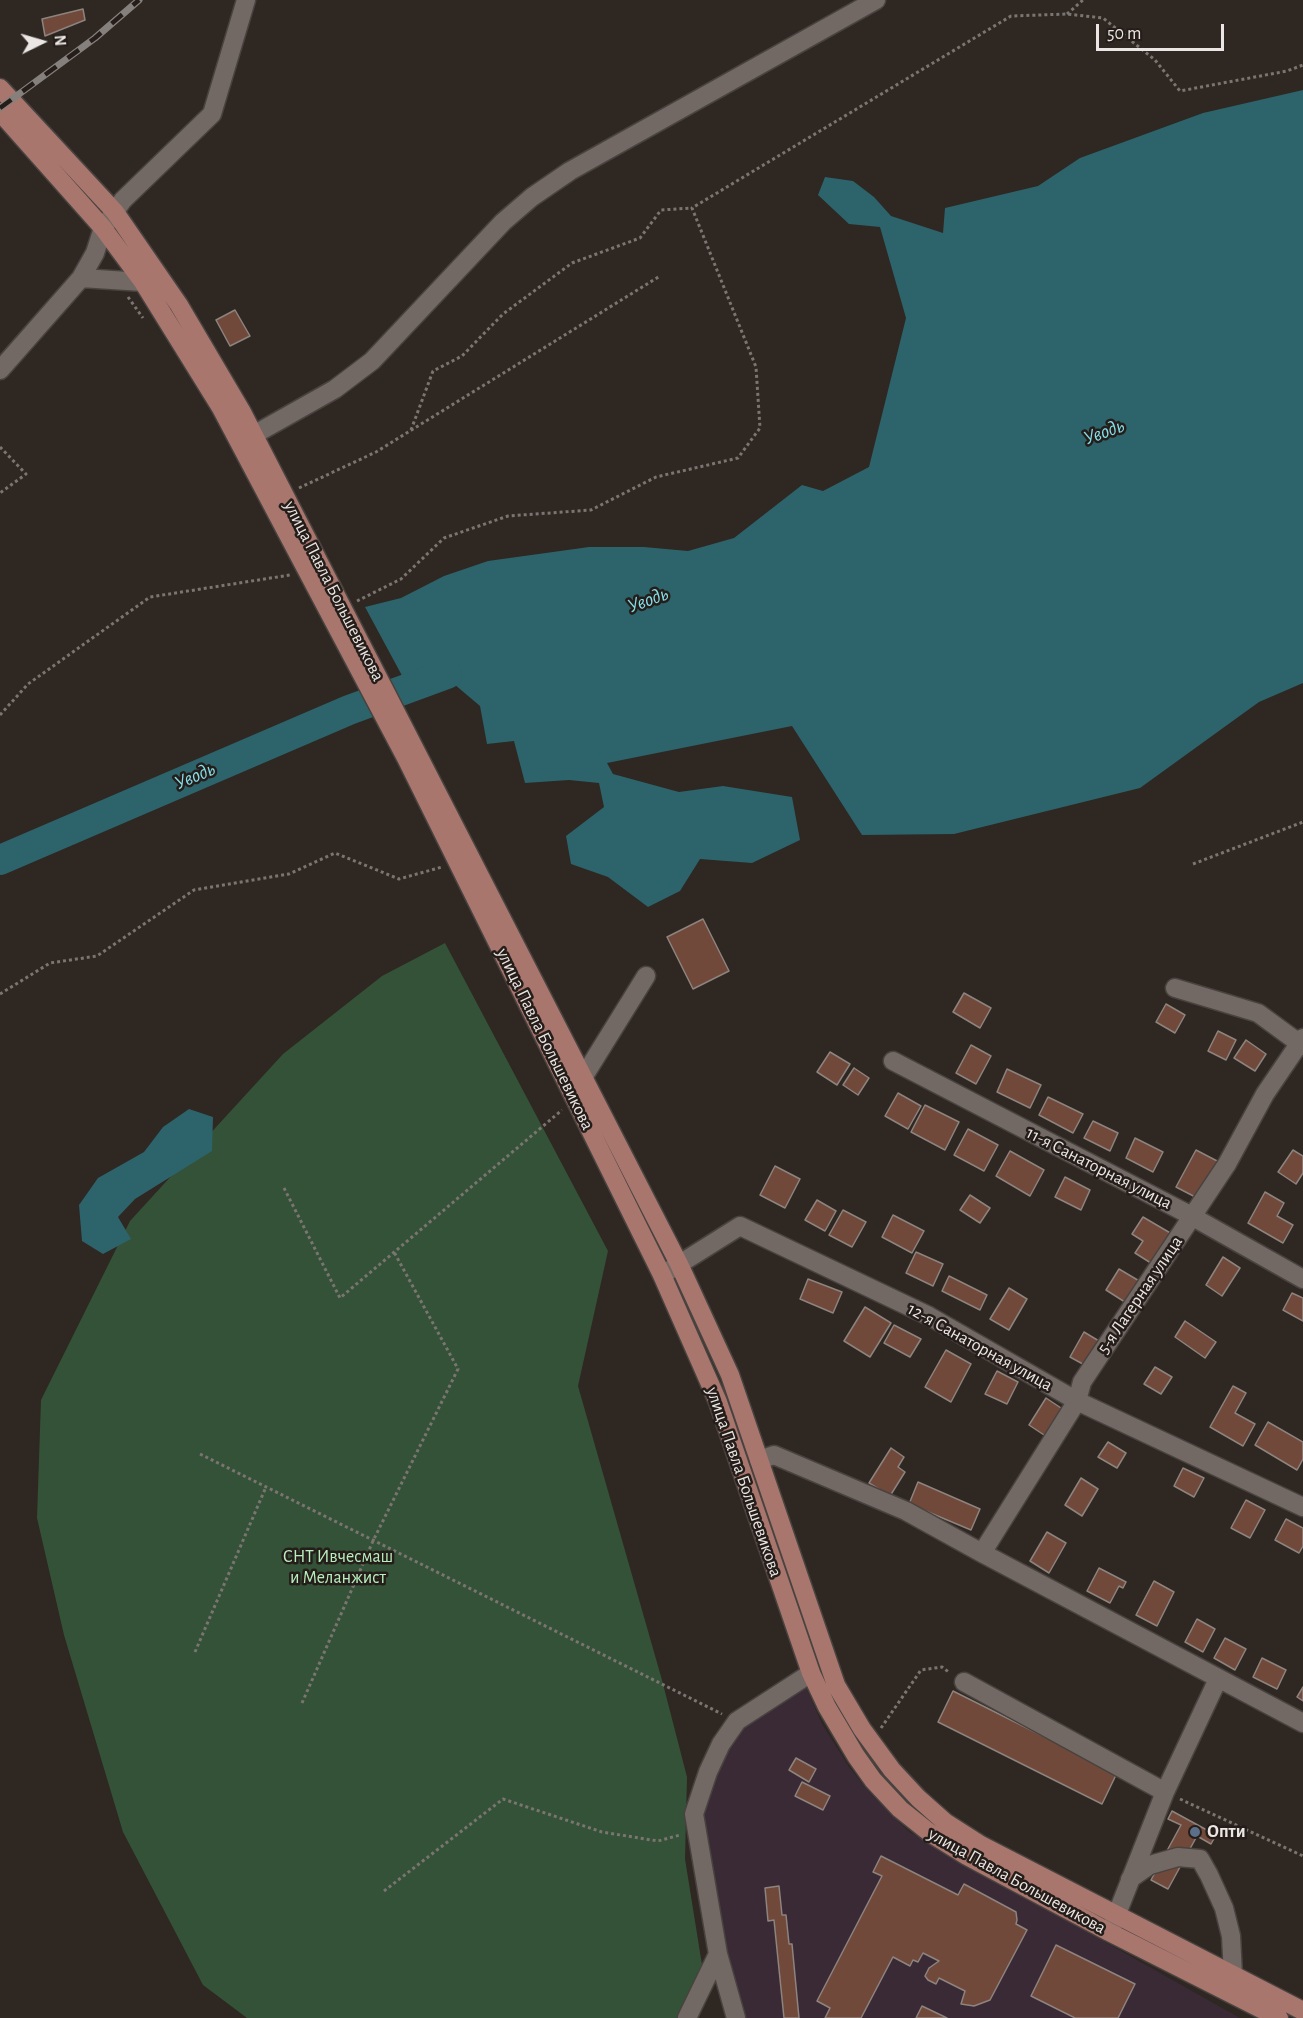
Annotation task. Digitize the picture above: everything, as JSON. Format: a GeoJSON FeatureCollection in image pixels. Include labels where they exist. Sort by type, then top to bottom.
{"type":"FeatureCollection","features":[{"type":"Feature","properties":{"kind":"main road","name":"улица Павла Большевикова"},"geometry":{"type":"LineString","coordinates":[[0,88],[115,212],[179,305],[246,439],[343,612],[575,1099],[662,1275],[718,1402],[811,1673],[827,1707],[856,1756],[873,1780],[900,1809],[930,1833],[967,1856],[1109,1932],[1279,2018]]}},
{"type":"Feature","properties":{"kind":"main road","name":"улица Павла Большевикова"},"geometry":{"type":"LineString","coordinates":[[0,112],[103,228],[143,282],[221,408],[246,439]]}},
{"type":"Feature","properties":{"kind":"main road","name":"улица Павла Большевикова"},"geometry":{"type":"LineString","coordinates":[[411,754],[584,1077],[680,1264],[730,1375],[836,1685],[862,1729],[892,1770],[918,1798],[954,1828],[981,1845],[1303,2011]]}},
{"type":"Feature","properties":{"kind":"street"},"geometry":{"type":"LineString","coordinates":[[0,370],[81,279],[103,228],[123,200],[212,114],[246,0]]}},
{"type":"Feature","properties":{"kind":"street"},"geometry":{"type":"LineString","coordinates":[[246,439],[335,389],[372,361],[503,222],[532,197],[570,171],[876,0]]}},
{"type":"Feature","properties":{"kind":"street"},"geometry":{"type":"LineString","coordinates":[[81,279],[143,282]]}},
{"type":"Feature","properties":{"kind":"street"},"geometry":{"type":"LineString","coordinates":[[584,1077],[646,976]]}},
{"type":"Feature","properties":{"kind":"street"},"geometry":{"type":"LineString","coordinates":[[1175,988],[1258,1013],[1302,1042]]}},
{"type":"Feature","properties":{"kind":"street","name":"5-я Лагерная улица"},"geometry":{"type":"LineString","coordinates":[[982,1553],[1077,1401],[1082,1382],[1193,1217],[1227,1164],[1265,1094],[1302,1042]]}},
{"type":"Feature","properties":{"kind":"street","name":"11-я Санаторная улица"},"geometry":{"type":"LineString","coordinates":[[893,1061],[1193,1217],[1303,1279]]}},
{"type":"Feature","properties":{"kind":"street","name":"12-я Санаторная улица"},"geometry":{"type":"LineString","coordinates":[[662,1275],[740,1226],[929,1316],[1077,1401],[1303,1507]]}},
{"type":"Feature","properties":{"kind":"street","name":"улица Павла Большевикова"},"geometry":{"type":"LineString","coordinates":[[759,1460],[774,1455],[906,1510],[982,1553],[1303,1722]]}},
{"type":"Feature","properties":{"kind":"street"},"geometry":{"type":"LineString","coordinates":[[736,2018],[718,1954],[694,1814],[708,1772],[721,1744],[737,1721],[811,1673]]}},
{"type":"Feature","properties":{"kind":"street"},"geometry":{"type":"LineString","coordinates":[[1109,1932],[1165,1792],[1218,1679]]}},
{"type":"Feature","properties":{"kind":"street"},"geometry":{"type":"LineString","coordinates":[[964,1682],[1165,1792]]}},
{"type":"Feature","properties":{"kind":"street"},"geometry":{"type":"LineString","coordinates":[[1130,1879],[1150,1865],[1178,1857],[1200,1859],[1224,1908],[1231,1936],[1233,1975]]}},
{"type":"Feature","properties":{"kind":"street"},"geometry":{"type":"LineString","coordinates":[[687,2018],[718,1954]]}},
{"type":"Feature","properties":{"kind":"path"},"geometry":{"type":"LineString","coordinates":[[1067,14],[1083,0]]}},
{"type":"Feature","properties":{"kind":"path"},"geometry":{"type":"LineString","coordinates":[[410,431],[433,371],[462,356],[503,314],[572,263],[640,238],[661,210],[692,208],[1011,16],[1067,14],[1103,18],[1155,60],[1180,91],[1287,71],[1303,65]]}},
{"type":"Feature","properties":{"kind":"path"},"geometry":{"type":"LineString","coordinates":[[343,612],[402,579],[444,538],[508,516],[591,510],[656,477],[738,458],[760,428],[756,367],[692,208]]}},
{"type":"Feature","properties":{"kind":"path"},"geometry":{"type":"LineString","coordinates":[[295,490],[376,452],[660,276]]}},
{"type":"Feature","properties":{"kind":"path"},"geometry":{"type":"LineString","coordinates":[[0,447],[26,474],[0,493]]}},
{"type":"Feature","properties":{"kind":"path"},"geometry":{"type":"LineString","coordinates":[[0,715],[28,684],[150,597],[299,573]]}},
{"type":"Feature","properties":{"kind":"path"},"geometry":{"type":"LineString","coordinates":[[1193,864],[1303,822]]}},
{"type":"Feature","properties":{"kind":"path"},"geometry":{"type":"LineString","coordinates":[[0,994],[50,963],[98,956],[194,890],[289,874],[335,853],[399,879],[443,867]]}},
{"type":"Feature","properties":{"kind":"path"},"geometry":{"type":"LineString","coordinates":[[284,1188],[340,1298],[575,1099]]}},
{"type":"Feature","properties":{"kind":"path"},"geometry":{"type":"LineString","coordinates":[[302,1703],[374,1541],[458,1370],[394,1252]]}},
{"type":"Feature","properties":{"kind":"path"},"geometry":{"type":"LineString","coordinates":[[200,1454],[737,1721]]}},
{"type":"Feature","properties":{"kind":"path"},"geometry":{"type":"LineString","coordinates":[[195,1652],[266,1487]]}},
{"type":"Feature","properties":{"kind":"path"},"geometry":{"type":"LineString","coordinates":[[876,1736],[921,1670],[942,1667],[964,1682]]}},
{"type":"Feature","properties":{"kind":"path"},"geometry":{"type":"LineString","coordinates":[[1165,1792],[1303,1856]]}},
{"type":"Feature","properties":{"kind":"path"},"geometry":{"type":"LineString","coordinates":[[384,1891],[503,1799],[602,1832],[658,1841],[697,1831]]}},
{"type":"Feature","properties":{"kind":"shaded area"},"geometry":{"type":"Polygon","coordinates":[[[805,1685],[822,1724],[849,1767],[869,1792],[908,1831],[1240,2018],[733,2018],[697,1816],[738,1723],[805,1685]]]}},
{"type":"Feature","properties":{"kind":"green space","name":"СНТ Ивчесмаш и Меланжист"},"geometry":{"type":"Polygon","coordinates":[[[445,943],[608,1251],[578,1386],[662,1680],[687,1777],[685,1859],[703,1971],[680,2018],[247,2018],[203,1985],[123,1832],[64,1635],[37,1518],[41,1400],[130,1221],[283,1054],[382,976],[445,943]]]}},
{"type":"Feature","properties":{"kind":"water"},"geometry":{"type":"Polygon","coordinates":[[[1303,90],[1303,683],[1259,702],[1140,788],[954,834],[862,835],[792,726],[607,763],[613,774],[679,792],[723,786],[792,797],[800,840],[752,863],[700,859],[680,891],[648,907],[608,877],[571,864],[566,836],[604,807],[599,783],[569,780],[525,783],[514,741],[487,744],[480,706],[454,684],[413,696],[365,607],[401,598],[444,576],[488,561],[589,547],[644,547],[688,551],[734,538],[802,485],[823,491],[869,467],[906,318],[880,227],[849,224],[818,195],[825,177],[853,181],[874,197],[891,216],[943,233],[945,208],[1038,186],[1080,158],[1203,113],[1303,90]]]}},
{"type":"Feature","properties":{"kind":"water"},"geometry":{"type":"Polygon","coordinates":[[[189,1109],[213,1117],[212,1151],[135,1199],[118,1217],[131,1239],[103,1254],[82,1241],[79,1205],[98,1178],[144,1152],[163,1127],[189,1109]]]}},
{"type":"Feature","properties":{"kind":"building"},"geometry":{"type":"Polygon","coordinates":[[[83,9],[85,20],[45,36],[42,19],[83,9]]]}},
{"type":"Feature","properties":{"kind":"building"},"geometry":{"type":"Polygon","coordinates":[[[235,310],[250,336],[230,346],[216,320],[235,310]]]}},
{"type":"Feature","properties":{"kind":"building"},"geometry":{"type":"Polygon","coordinates":[[[703,919],[729,971],[693,989],[667,937],[703,919]]]}},
{"type":"Feature","properties":{"kind":"building"},"geometry":{"type":"Polygon","coordinates":[[[964,993],[991,1008],[980,1028],[953,1012],[964,993]]]}},
{"type":"Feature","properties":{"kind":"building"},"geometry":{"type":"Polygon","coordinates":[[[1166,1004],[1185,1015],[1175,1033],[1156,1022],[1166,1004]]]}},
{"type":"Feature","properties":{"kind":"building"},"geometry":{"type":"Polygon","coordinates":[[[1218,1031],[1236,1040],[1226,1060],[1208,1051],[1218,1031]]]}},
{"type":"Feature","properties":{"kind":"building"},"geometry":{"type":"Polygon","coordinates":[[[1246,1040],[1266,1054],[1255,1071],[1234,1058],[1246,1040]]]}},
{"type":"Feature","properties":{"kind":"building"},"geometry":{"type":"Polygon","coordinates":[[[971,1045],[991,1056],[976,1084],[956,1073],[971,1045]]]}},
{"type":"Feature","properties":{"kind":"building"},"geometry":{"type":"Polygon","coordinates":[[[830,1052],[850,1064],[837,1085],[817,1072],[830,1052]]]}},
{"type":"Feature","properties":{"kind":"building"},"geometry":{"type":"Polygon","coordinates":[[[854,1068],[869,1078],[858,1095],[843,1085],[854,1068]]]}},
{"type":"Feature","properties":{"kind":"building"},"geometry":{"type":"Polygon","coordinates":[[[1007,1069],[1041,1085],[1030,1108],[997,1092],[1007,1069]]]}},
{"type":"Feature","properties":{"kind":"building"},"geometry":{"type":"Polygon","coordinates":[[[898,1093],[921,1106],[908,1129],[885,1116],[898,1093]]]}},
{"type":"Feature","properties":{"kind":"building"},"geometry":{"type":"Polygon","coordinates":[[[1048,1097],[1083,1114],[1073,1133],[1039,1115],[1048,1097]]]}},
{"type":"Feature","properties":{"kind":"building"},"geometry":{"type":"Polygon","coordinates":[[[925,1105],[959,1122],[945,1150],[911,1132],[925,1105]]]}},
{"type":"Feature","properties":{"kind":"building"},"geometry":{"type":"Polygon","coordinates":[[[1093,1121],[1118,1133],[1110,1151],[1084,1138],[1093,1121]]]}},
{"type":"Feature","properties":{"kind":"building"},"geometry":{"type":"Polygon","coordinates":[[[968,1129],[998,1145],[984,1171],[954,1155],[968,1129]]]}},
{"type":"Feature","properties":{"kind":"building"},"geometry":{"type":"Polygon","coordinates":[[[1135,1138],[1163,1152],[1153,1172],[1126,1158],[1135,1138]]]}},
{"type":"Feature","properties":{"kind":"building"},"geometry":{"type":"Polygon","coordinates":[[[1196,1150],[1221,1163],[1201,1200],[1176,1187],[1196,1150]]]}},
{"type":"Feature","properties":{"kind":"building"},"geometry":{"type":"Polygon","coordinates":[[[1293,1150],[1303,1156],[1303,1173],[1296,1184],[1278,1172],[1293,1150]]]}},
{"type":"Feature","properties":{"kind":"building"},"geometry":{"type":"Polygon","coordinates":[[[1010,1151],[1044,1170],[1030,1196],[996,1176],[1010,1151]]]}},
{"type":"Feature","properties":{"kind":"building"},"geometry":{"type":"Polygon","coordinates":[[[775,1166],[800,1179],[785,1208],[760,1195],[775,1166]]]}},
{"type":"Feature","properties":{"kind":"building"},"geometry":{"type":"Polygon","coordinates":[[[1065,1177],[1090,1190],[1081,1210],[1055,1197],[1065,1177]]]}},
{"type":"Feature","properties":{"kind":"building"},"geometry":{"type":"Polygon","coordinates":[[[1265,1192],[1284,1203],[1277,1216],[1293,1225],[1283,1243],[1248,1223],[1265,1192]]]}},
{"type":"Feature","properties":{"kind":"building"},"geometry":{"type":"Polygon","coordinates":[[[970,1195],[990,1208],[980,1223],[960,1210],[970,1195]]]}},
{"type":"Feature","properties":{"kind":"building"},"geometry":{"type":"Polygon","coordinates":[[[817,1200],[836,1211],[825,1231],[805,1220],[817,1200]]]}},
{"type":"Feature","properties":{"kind":"building"},"geometry":{"type":"Polygon","coordinates":[[[843,1210],[866,1222],[852,1247],[829,1235],[843,1210]]]}},
{"type":"Feature","properties":{"kind":"building"},"geometry":{"type":"Polygon","coordinates":[[[893,1215],[924,1231],[912,1253],[882,1237],[893,1215]]]}},
{"type":"Feature","properties":{"kind":"building"},"geometry":{"type":"Polygon","coordinates":[[[1143,1217],[1172,1234],[1154,1265],[1135,1253],[1143,1241],[1132,1234],[1143,1217]]]}},
{"type":"Feature","properties":{"kind":"building"},"geometry":{"type":"Polygon","coordinates":[[[916,1252],[943,1264],[933,1286],[906,1273],[916,1252]]]}},
{"type":"Feature","properties":{"kind":"building"},"geometry":{"type":"Polygon","coordinates":[[[1223,1257],[1240,1268],[1222,1296],[1206,1285],[1223,1257]]]}},
{"type":"Feature","properties":{"kind":"building"},"geometry":{"type":"Polygon","coordinates":[[[1119,1269],[1141,1282],[1128,1304],[1106,1290],[1119,1269]]]}},
{"type":"Feature","properties":{"kind":"building"},"geometry":{"type":"Polygon","coordinates":[[[949,1276],[987,1295],[980,1310],[942,1291],[949,1276]]]}},
{"type":"Feature","properties":{"kind":"building"},"geometry":{"type":"Polygon","coordinates":[[[808,1279],[842,1292],[833,1313],[800,1299],[808,1279]]]}},
{"type":"Feature","properties":{"kind":"building"},"geometry":{"type":"Polygon","coordinates":[[[1009,1288],[1027,1299],[1009,1330],[990,1319],[1009,1288]]]}},
{"type":"Feature","properties":{"kind":"building"},"geometry":{"type":"Polygon","coordinates":[[[1292,1293],[1303,1298],[1303,1321],[1283,1310],[1292,1293]]]}},
{"type":"Feature","properties":{"kind":"building"},"geometry":{"type":"Polygon","coordinates":[[[865,1307],[891,1323],[870,1357],[844,1341],[865,1307]]]}},
{"type":"Feature","properties":{"kind":"building"},"geometry":{"type":"Polygon","coordinates":[[[1185,1321],[1216,1342],[1205,1358],[1175,1337],[1185,1321]]]}},
{"type":"Feature","properties":{"kind":"building"},"geometry":{"type":"Polygon","coordinates":[[[894,1325],[921,1339],[910,1357],[884,1343],[894,1325]]]}},
{"type":"Feature","properties":{"kind":"building"},"geometry":{"type":"Polygon","coordinates":[[[1084,1332],[1104,1344],[1090,1368],[1070,1357],[1084,1332]]]}},
{"type":"Feature","properties":{"kind":"building"},"geometry":{"type":"Polygon","coordinates":[[[946,1350],[971,1364],[951,1402],[925,1387],[946,1350]]]}},
{"type":"Feature","properties":{"kind":"building"},"geometry":{"type":"Polygon","coordinates":[[[1155,1367],[1172,1377],[1161,1394],[1144,1384],[1155,1367]]]}},
{"type":"Feature","properties":{"kind":"building"},"geometry":{"type":"Polygon","coordinates":[[[997,1371],[1018,1382],[1007,1404],[985,1394],[997,1371]]]}},
{"type":"Feature","properties":{"kind":"building"},"geometry":{"type":"Polygon","coordinates":[[[1233,1386],[1246,1393],[1235,1413],[1255,1424],[1243,1446],[1210,1427],[1233,1386]]]}},
{"type":"Feature","properties":{"kind":"building"},"geometry":{"type":"Polygon","coordinates":[[[1046,1398],[1067,1412],[1050,1439],[1029,1425],[1046,1398]]]}},
{"type":"Feature","properties":{"kind":"building"},"geometry":{"type":"Polygon","coordinates":[[[1268,1422],[1303,1442],[1303,1459],[1297,1470],[1255,1445],[1268,1422]]]}},
{"type":"Feature","properties":{"kind":"building"},"geometry":{"type":"Polygon","coordinates":[[[1108,1442],[1126,1453],[1117,1468],[1098,1457],[1108,1442]]]}},
{"type":"Feature","properties":{"kind":"building"},"geometry":{"type":"Polygon","coordinates":[[[891,1448],[904,1457],[898,1467],[905,1472],[890,1496],[869,1483],[891,1448]]]}},
{"type":"Feature","properties":{"kind":"building"},"geometry":{"type":"Polygon","coordinates":[[[1183,1468],[1204,1478],[1194,1497],[1174,1486],[1183,1468]]]}},
{"type":"Feature","properties":{"kind":"building"},"geometry":{"type":"Polygon","coordinates":[[[1081,1478],[1098,1489],[1082,1516],[1065,1505],[1081,1478]]]}},
{"type":"Feature","properties":{"kind":"building"},"geometry":{"type":"Polygon","coordinates":[[[918,1482],[980,1509],[971,1530],[909,1504],[918,1482]]]}},
{"type":"Feature","properties":{"kind":"building"},"geometry":{"type":"Polygon","coordinates":[[[1246,1500],[1265,1510],[1250,1538],[1231,1528],[1246,1500]]]}},
{"type":"Feature","properties":{"kind":"building"},"geometry":{"type":"Polygon","coordinates":[[[1286,1519],[1303,1528],[1303,1546],[1299,1553],[1275,1540],[1286,1519]]]}},
{"type":"Feature","properties":{"kind":"building"},"geometry":{"type":"Polygon","coordinates":[[[1047,1532],[1066,1543],[1049,1573],[1030,1561],[1047,1532]]]}},
{"type":"Feature","properties":{"kind":"building"},"geometry":{"type":"Polygon","coordinates":[[[1099,1568],[1126,1582],[1123,1588],[1119,1586],[1110,1603],[1087,1591],[1099,1568]]]}},
{"type":"Feature","properties":{"kind":"building"},"geometry":{"type":"Polygon","coordinates":[[[1154,1581],[1174,1592],[1157,1626],[1136,1615],[1154,1581]]]}},
{"type":"Feature","properties":{"kind":"building"},"geometry":{"type":"Polygon","coordinates":[[[1197,1619],[1215,1629],[1203,1652],[1185,1642],[1197,1619]]]}},
{"type":"Feature","properties":{"kind":"building"},"geometry":{"type":"Polygon","coordinates":[[[1225,1638],[1246,1649],[1235,1670],[1214,1658],[1225,1638]]]}},
{"type":"Feature","properties":{"kind":"building"},"geometry":{"type":"Polygon","coordinates":[[[1262,1658],[1286,1670],[1277,1689],[1253,1677],[1262,1658]]]}},
{"type":"Feature","properties":{"kind":"building"},"geometry":{"type":"Polygon","coordinates":[[[1303,1687],[1303,1701],[1297,1697],[1303,1687]]]}},
{"type":"Feature","properties":{"kind":"building"},"geometry":{"type":"Polygon","coordinates":[[[953,1691],[1117,1773],[1102,1804],[938,1722],[953,1691]]]}},
{"type":"Feature","properties":{"kind":"building"},"geometry":{"type":"Polygon","coordinates":[[[796,1758],[816,1769],[809,1782],[789,1770],[796,1758]]]}},
{"type":"Feature","properties":{"kind":"building"},"geometry":{"type":"Polygon","coordinates":[[[802,1782],[830,1796],[823,1810],[795,1796],[802,1782]]]}},
{"type":"Feature","properties":{"kind":"building"},"geometry":{"type":"Polygon","coordinates":[[[1172,1811],[1216,1835],[1211,1844],[1197,1836],[1168,1889],[1151,1880],[1181,1825],[1168,1819],[1172,1811]]]}},
{"type":"Feature","properties":{"kind":"building"},"geometry":{"type":"Polygon","coordinates":[[[881,1856],[958,1895],[964,1884],[1016,1912],[1016,1924],[1027,1930],[990,2000],[974,2006],[961,2004],[965,1991],[939,1978],[936,1984],[925,1976],[929,1968],[939,1961],[923,1953],[918,1962],[913,1960],[910,1966],[893,1957],[861,2018],[825,2018],[830,2008],[817,2001],[882,1876],[873,1872],[881,1856]]]}},
{"type":"Feature","properties":{"kind":"building"},"geometry":{"type":"Polygon","coordinates":[[[779,1886],[782,1915],[786,1915],[789,1944],[792,1944],[799,2018],[784,2018],[774,1920],[768,1921],[765,1888],[779,1886]]]}},
{"type":"Feature","properties":{"kind":"building"},"geometry":{"type":"Polygon","coordinates":[[[1056,1945],[1135,1984],[1118,2018],[1075,2018],[1031,1996],[1056,1945]]]}},
{"type":"Feature","properties":{"kind":"building"},"geometry":{"type":"Polygon","coordinates":[[[922,2006],[947,2018],[916,2018],[922,2006]]]}},
{"type":"Feature","properties":{"kind":"waterway","name":"Уводь"},"geometry":{"type":"LineString","coordinates":[[0,860],[349,710],[447,674]]}},
{"type":"Feature","properties":{"kind":"railway"},"geometry":{"type":"LineString","coordinates":[[0,108],[95,38],[139,0]]}},
{"type":"Feature","properties":{"kind":"place","name":"Опти"},"geometry":{"type":"Point","coordinates":[1195,1832]}}]}
